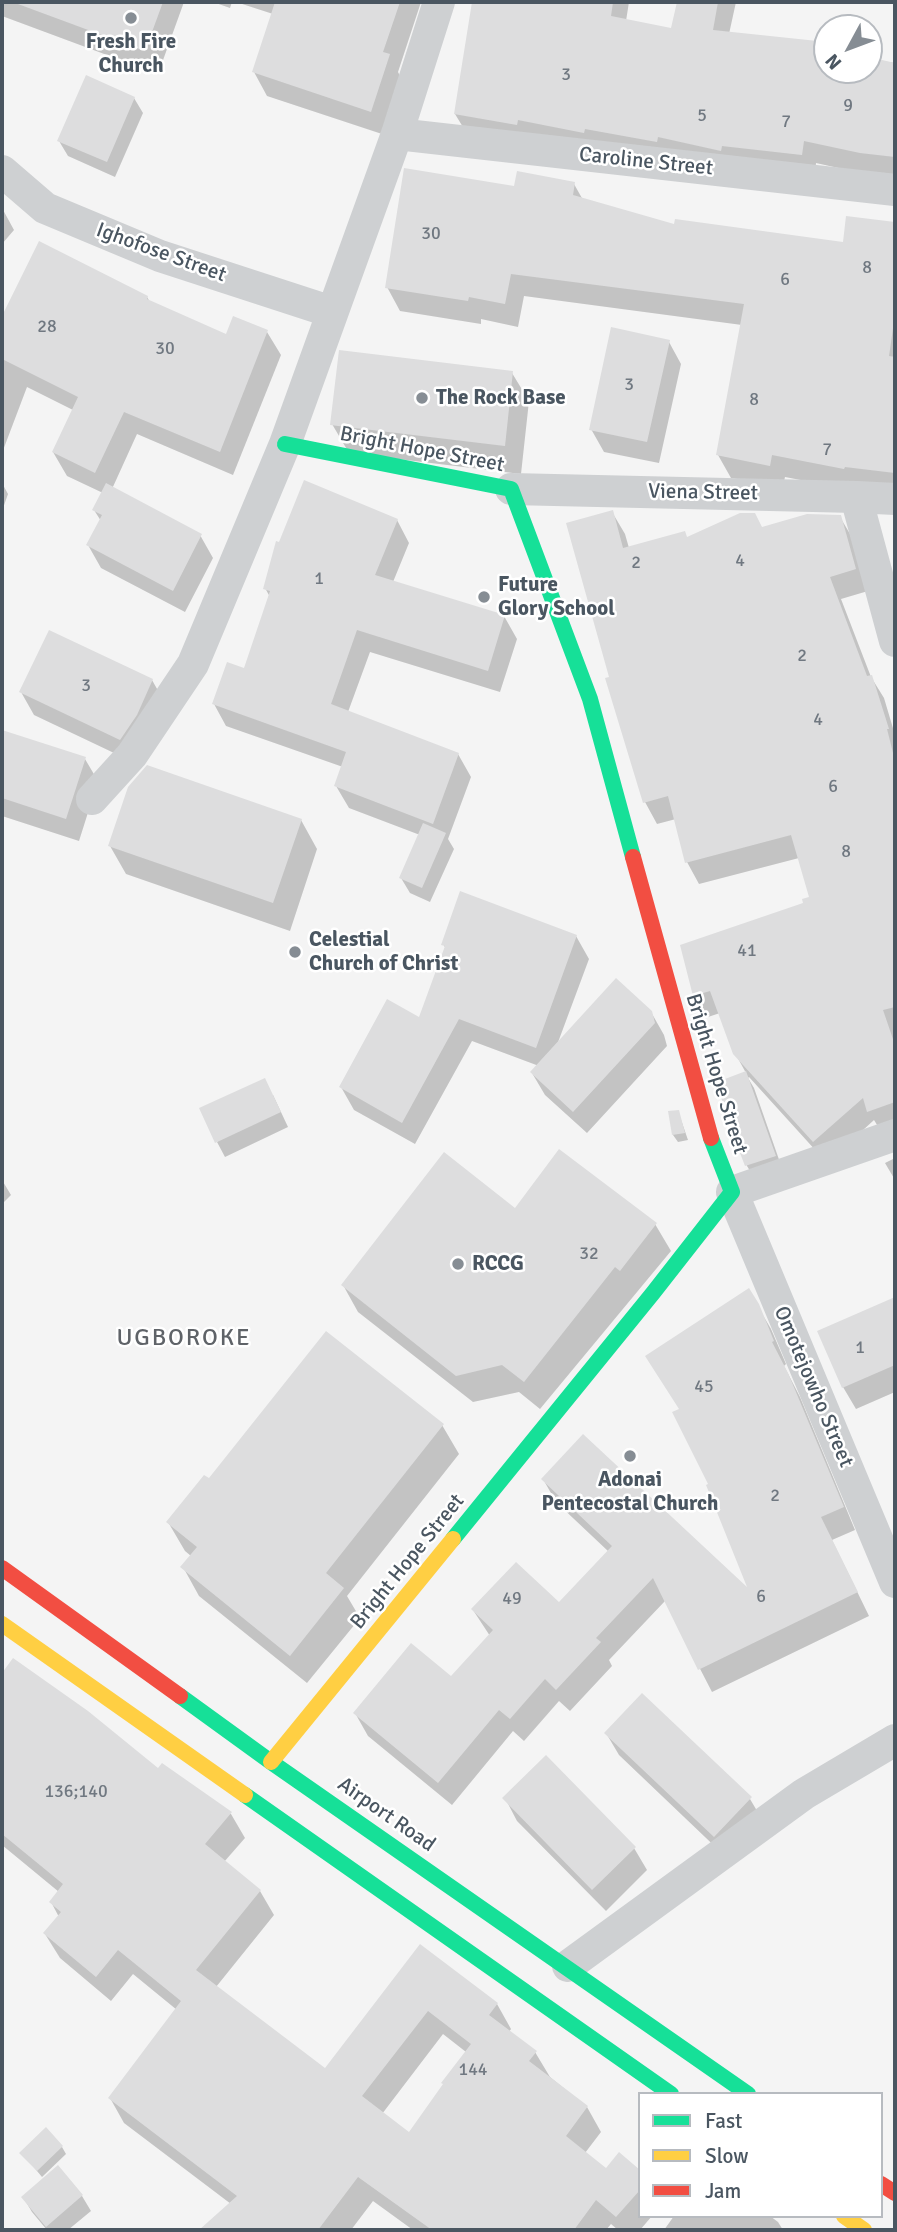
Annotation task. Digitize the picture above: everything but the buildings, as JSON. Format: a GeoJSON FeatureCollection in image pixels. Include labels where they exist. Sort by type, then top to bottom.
{"type":"FeatureCollection","features":[{"type":"Feature","properties":{"kind":"main road","name":"Bright Hope Street"},"geometry":{"type":"LineString","coordinates":[[271,1762],[645,1304],[732,1192],[706,1126],[590,699],[510,489],[285,444]]}},
{"type":"Feature","properties":{"kind":"main road","name":"Airport Road"},"geometry":{"type":"LineString","coordinates":[[2,1568],[271,1762],[568,1966],[745,2092]]}},
{"type":"Feature","properties":{"kind":"main road"},"geometry":{"type":"LineString","coordinates":[[2,1624],[668,2092]]}},
{"type":"Feature","properties":{"kind":"main road"},"geometry":{"type":"LineString","coordinates":[[847,2218],[864,2230]]}},
{"type":"Feature","properties":{"kind":"street"},"geometry":{"type":"LineString","coordinates":[[92,799],[132,755],[193,664],[285,444],[397,134],[439,2]]}},
{"type":"Feature","properties":{"kind":"street","name":"Caroline Street"},"geometry":{"type":"LineString","coordinates":[[397,134],[895,190]]}},
{"type":"Feature","properties":{"kind":"street","name":"Ighofose Street"},"geometry":{"type":"LineString","coordinates":[[2,172],[45,208],[160,256],[332,312]]}},
{"type":"Feature","properties":{"kind":"street","name":"Viena Street"},"geometry":{"type":"LineString","coordinates":[[510,489],[895,499]]}},
{"type":"Feature","properties":{"kind":"street"},"geometry":{"type":"LineString","coordinates":[[856,497],[895,641]]}},
{"type":"Feature","properties":{"kind":"street"},"geometry":{"type":"LineString","coordinates":[[732,1192],[895,1135]]}},
{"type":"Feature","properties":{"kind":"street","name":"Omotejowho Street"},"geometry":{"type":"LineString","coordinates":[[732,1192],[895,1582]]}},
{"type":"Feature","properties":{"kind":"street"},"geometry":{"type":"LineString","coordinates":[[568,1966],[804,1794],[895,1740]]}},
{"type":"Feature","properties":{"kind":"traffic: fast"},"geometry":{"type":"LineString","coordinates":[[285,444],[511,489],[590,699],[633,857]]}},
{"type":"Feature","properties":{"kind":"traffic: fast"},"geometry":{"type":"LineString","coordinates":[[453,1539],[732,1192],[711,1138]]}},
{"type":"Feature","properties":{"kind":"traffic: fast"},"geometry":{"type":"LineString","coordinates":[[180,1696],[745,2092]]}},
{"type":"Feature","properties":{"kind":"traffic: fast"},"geometry":{"type":"LineString","coordinates":[[245,1795],[668,2092]]}},
{"type":"Feature","properties":{"kind":"traffic: slow"},"geometry":{"type":"LineString","coordinates":[[271,1762],[453,1539]]}},
{"type":"Feature","properties":{"kind":"traffic: slow"},"geometry":{"type":"LineString","coordinates":[[2,1624],[245,1795]]}},
{"type":"Feature","properties":{"kind":"traffic: slow"},"geometry":{"type":"LineString","coordinates":[[847,2218],[864,2230]]}},
{"type":"Feature","properties":{"kind":"traffic: jam"},"geometry":{"type":"LineString","coordinates":[[633,857],[711,1138]]}},
{"type":"Feature","properties":{"kind":"traffic: jam"},"geometry":{"type":"LineString","coordinates":[[2,1568],[180,1696]]}},
{"type":"Feature","properties":{"kind":"traffic: jam"},"geometry":{"type":"LineString","coordinates":[[883,2185],[895,2193]]}},
{"type":"Feature","properties":{"kind":"place","name":"Fresh Fire Church"},"geometry":{"type":"Point","coordinates":[131,18]}},
{"type":"Feature","properties":{"kind":"place","name":"The Rock Base"},"geometry":{"type":"Point","coordinates":[422,398]}},
{"type":"Feature","properties":{"kind":"place","name":"Future Glory School"},"geometry":{"type":"Point","coordinates":[484,597]}},
{"type":"Feature","properties":{"kind":"place","name":"Celestial Church of Christ"},"geometry":{"type":"Point","coordinates":[295,952]}},
{"type":"Feature","properties":{"kind":"place","name":"RCCG"},"geometry":{"type":"Point","coordinates":[458,1264]}},
{"type":"Feature","properties":{"kind":"place","name":"Adonai Pentecostal Church"},"geometry":{"type":"Point","coordinates":[630,1456]}},
{"type":"Feature","properties":{"kind":"district","name":"UGBOROKE"},"geometry":{"type":"Point","coordinates":[184,1339]}}]}
